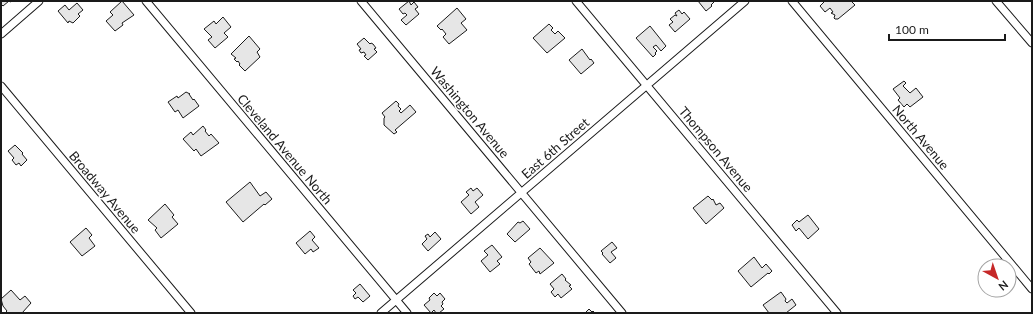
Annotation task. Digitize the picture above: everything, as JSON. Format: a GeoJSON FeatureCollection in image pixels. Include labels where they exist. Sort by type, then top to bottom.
{"type":"FeatureCollection","features":[{"type":"Feature","properties":{"kind":"street"},"geometry":{"type":"LineString","coordinates":[[1,34],[40,1]]}},
{"type":"Feature","properties":{"kind":"street","name":"Cleveland Avenue North"},"geometry":{"type":"LineString","coordinates":[[146,1],[407,313]]}},
{"type":"Feature","properties":{"kind":"street","name":"Washington Avenue"},"geometry":{"type":"LineString","coordinates":[[361,1],[622,313]]}},
{"type":"Feature","properties":{"kind":"street","name":"Thompson Avenue"},"geometry":{"type":"LineString","coordinates":[[576,1],[837,313]]}},
{"type":"Feature","properties":{"kind":"street","name":"East 6th Street"},"geometry":{"type":"LineString","coordinates":[[381,313],[744,1]]}},
{"type":"Feature","properties":{"kind":"street","name":"North Avenue"},"geometry":{"type":"LineString","coordinates":[[792,1],[1032,289]]}},
{"type":"Feature","properties":{"kind":"street"},"geometry":{"type":"LineString","coordinates":[[996,1],[1032,43]]}},
{"type":"Feature","properties":{"kind":"street","name":"Broadway Avenue"},"geometry":{"type":"LineString","coordinates":[[1,86],[191,313]]}},
{"type":"Feature","properties":{"kind":"building"},"geometry":{"type":"Polygon","coordinates":[[[1,1],[9,1],[3,6],[1,1]]]}},
{"type":"Feature","properties":{"kind":"building"},"geometry":{"type":"Polygon","coordinates":[[[122,1],[134,15],[122,23],[123,25],[115,31],[106,21],[113,15],[110,12],[122,1]]]}},
{"type":"Feature","properties":{"kind":"building"},"geometry":{"type":"Polygon","coordinates":[[[409,1],[411,5],[414,2],[418,7],[415,9],[419,14],[406,25],[401,20],[407,15],[405,13],[403,14],[399,9],[409,1]]]}},
{"type":"Feature","properties":{"kind":"building"},"geometry":{"type":"Polygon","coordinates":[[[698,1],[713,1],[714,2],[706,11],[698,1]]]}},
{"type":"Feature","properties":{"kind":"building"},"geometry":{"type":"Polygon","coordinates":[[[825,1],[851,1],[855,5],[838,19],[835,19],[835,15],[831,13],[833,12],[830,8],[825,12],[820,6],[825,1]]]}},
{"type":"Feature","properties":{"kind":"building"},"geometry":{"type":"Polygon","coordinates":[[[77,3],[83,10],[78,14],[80,16],[73,23],[69,21],[68,23],[58,11],[65,5],[69,10],[77,3]]]}},
{"type":"Feature","properties":{"kind":"building"},"geometry":{"type":"Polygon","coordinates":[[[457,8],[466,19],[461,23],[467,30],[449,44],[443,37],[446,34],[437,26],[457,8]]]}},
{"type":"Feature","properties":{"kind":"building"},"geometry":{"type":"Polygon","coordinates":[[[679,10],[682,14],[684,12],[690,19],[675,32],[669,25],[673,22],[670,19],[675,15],[677,16],[675,13],[679,10]]]}},
{"type":"Feature","properties":{"kind":"building"},"geometry":{"type":"Polygon","coordinates":[[[223,17],[231,27],[224,33],[228,37],[215,48],[208,40],[212,37],[204,29],[214,21],[216,24],[223,17]]]}},
{"type":"Feature","properties":{"kind":"building"},"geometry":{"type":"Polygon","coordinates":[[[549,24],[553,28],[551,30],[555,34],[558,31],[565,38],[547,53],[533,38],[549,24]]]}},
{"type":"Feature","properties":{"kind":"building"},"geometry":{"type":"Polygon","coordinates":[[[650,26],[666,46],[661,51],[656,45],[653,47],[657,51],[653,57],[636,38],[650,26]]]}},
{"type":"Feature","properties":{"kind":"building"},"geometry":{"type":"Polygon","coordinates":[[[249,36],[260,49],[257,52],[260,57],[245,71],[239,65],[240,64],[238,61],[237,62],[234,59],[236,58],[231,54],[249,36]]]}},
{"type":"Feature","properties":{"kind":"building"},"geometry":{"type":"Polygon","coordinates":[[[364,38],[370,44],[373,44],[376,48],[374,49],[377,52],[368,60],[364,56],[366,55],[364,52],[361,53],[359,50],[361,49],[357,44],[364,38]]]}},
{"type":"Feature","properties":{"kind":"building"},"geometry":{"type":"Polygon","coordinates":[[[582,49],[594,63],[581,74],[569,60],[582,49]]]}},
{"type":"Feature","properties":{"kind":"building"},"geometry":{"type":"Polygon","coordinates":[[[904,81],[906,83],[903,86],[910,93],[916,88],[923,97],[910,107],[907,104],[904,107],[898,100],[900,98],[893,89],[904,81]]]}},
{"type":"Feature","properties":{"kind":"building"},"geometry":{"type":"Polygon","coordinates":[[[186,92],[190,94],[199,106],[183,118],[178,110],[175,112],[168,102],[177,96],[178,98],[186,92]]]}},
{"type":"Feature","properties":{"kind":"building"},"geometry":{"type":"Polygon","coordinates":[[[396,101],[399,104],[398,106],[401,109],[399,111],[401,113],[410,105],[416,112],[395,130],[397,132],[394,134],[384,125],[385,117],[382,113],[396,101]]]}},
{"type":"Feature","properties":{"kind":"building"},"geometry":{"type":"Polygon","coordinates":[[[203,126],[209,136],[211,134],[219,143],[201,156],[196,149],[194,151],[183,139],[191,132],[193,135],[203,126]]]}},
{"type":"Feature","properties":{"kind":"building"},"geometry":{"type":"Polygon","coordinates":[[[15,145],[23,153],[22,154],[27,160],[21,166],[19,163],[16,165],[12,160],[14,158],[8,151],[15,145]]]}},
{"type":"Feature","properties":{"kind":"building"},"geometry":{"type":"Polygon","coordinates":[[[250,182],[260,196],[266,192],[272,199],[243,222],[226,202],[250,182]]]}},
{"type":"Feature","properties":{"kind":"building"},"geometry":{"type":"Polygon","coordinates":[[[471,188],[473,191],[477,188],[483,195],[475,202],[479,207],[471,214],[461,202],[469,195],[466,192],[471,188]]]}},
{"type":"Feature","properties":{"kind":"building"},"geometry":{"type":"Polygon","coordinates":[[[708,196],[712,200],[713,199],[716,205],[720,203],[724,208],[706,224],[693,208],[708,196]]]}},
{"type":"Feature","properties":{"kind":"building"},"geometry":{"type":"Polygon","coordinates":[[[165,204],[174,215],[172,217],[178,224],[161,238],[155,230],[157,228],[148,220],[165,204]]]}},
{"type":"Feature","properties":{"kind":"building"},"geometry":{"type":"Polygon","coordinates":[[[808,215],[819,229],[808,239],[799,228],[796,231],[792,225],[797,220],[799,222],[808,215]]]}},
{"type":"Feature","properties":{"kind":"building"},"geometry":{"type":"Polygon","coordinates":[[[523,221],[530,229],[515,242],[507,234],[518,222],[520,223],[523,221]]]}},
{"type":"Feature","properties":{"kind":"building"},"geometry":{"type":"Polygon","coordinates":[[[86,228],[92,235],[89,238],[95,246],[82,256],[70,242],[86,228]]]}},
{"type":"Feature","properties":{"kind":"building"},"geometry":{"type":"Polygon","coordinates":[[[310,231],[315,237],[312,240],[319,248],[313,252],[311,249],[305,254],[296,243],[310,231]]]}},
{"type":"Feature","properties":{"kind":"building"},"geometry":{"type":"Polygon","coordinates":[[[435,232],[441,239],[428,251],[422,244],[427,239],[425,236],[428,234],[430,237],[435,232]]]}},
{"type":"Feature","properties":{"kind":"building"},"geometry":{"type":"Polygon","coordinates":[[[612,242],[617,248],[611,252],[616,258],[610,263],[601,251],[612,242]]]}},
{"type":"Feature","properties":{"kind":"building"},"geometry":{"type":"Polygon","coordinates":[[[492,245],[502,257],[497,261],[500,264],[490,272],[481,261],[488,255],[484,251],[492,245]]]}},
{"type":"Feature","properties":{"kind":"building"},"geometry":{"type":"Polygon","coordinates":[[[540,248],[554,263],[540,274],[539,271],[536,273],[529,264],[531,262],[528,258],[540,248]]]}},
{"type":"Feature","properties":{"kind":"building"},"geometry":{"type":"Polygon","coordinates":[[[754,257],[762,268],[766,264],[772,271],[751,287],[738,271],[754,257]]]}},
{"type":"Feature","properties":{"kind":"building"},"geometry":{"type":"Polygon","coordinates":[[[562,274],[566,279],[565,280],[571,285],[569,286],[572,289],[561,298],[558,294],[555,297],[551,292],[554,289],[550,284],[562,274]]]}},
{"type":"Feature","properties":{"kind":"building"},"geometry":{"type":"Polygon","coordinates":[[[360,284],[370,296],[363,302],[358,297],[355,299],[353,296],[356,293],[353,290],[360,284]]]}},
{"type":"Feature","properties":{"kind":"building"},"geometry":{"type":"Polygon","coordinates":[[[11,290],[20,300],[25,296],[31,303],[22,313],[5,313],[7,311],[3,306],[1,299],[11,290]]]}},
{"type":"Feature","properties":{"kind":"building"},"geometry":{"type":"Polygon","coordinates":[[[781,292],[787,303],[792,299],[796,305],[786,313],[769,313],[763,305],[781,292]]]}},
{"type":"Feature","properties":{"kind":"building"},"geometry":{"type":"Polygon","coordinates":[[[434,293],[437,296],[440,293],[445,299],[441,306],[444,309],[439,313],[436,313],[434,310],[431,313],[424,305],[430,300],[429,298],[434,293]]]}},
{"type":"Feature","properties":{"kind":"building"},"geometry":{"type":"Polygon","coordinates":[[[589,309],[592,312],[593,311],[595,313],[585,313],[589,309]]]}}]}
